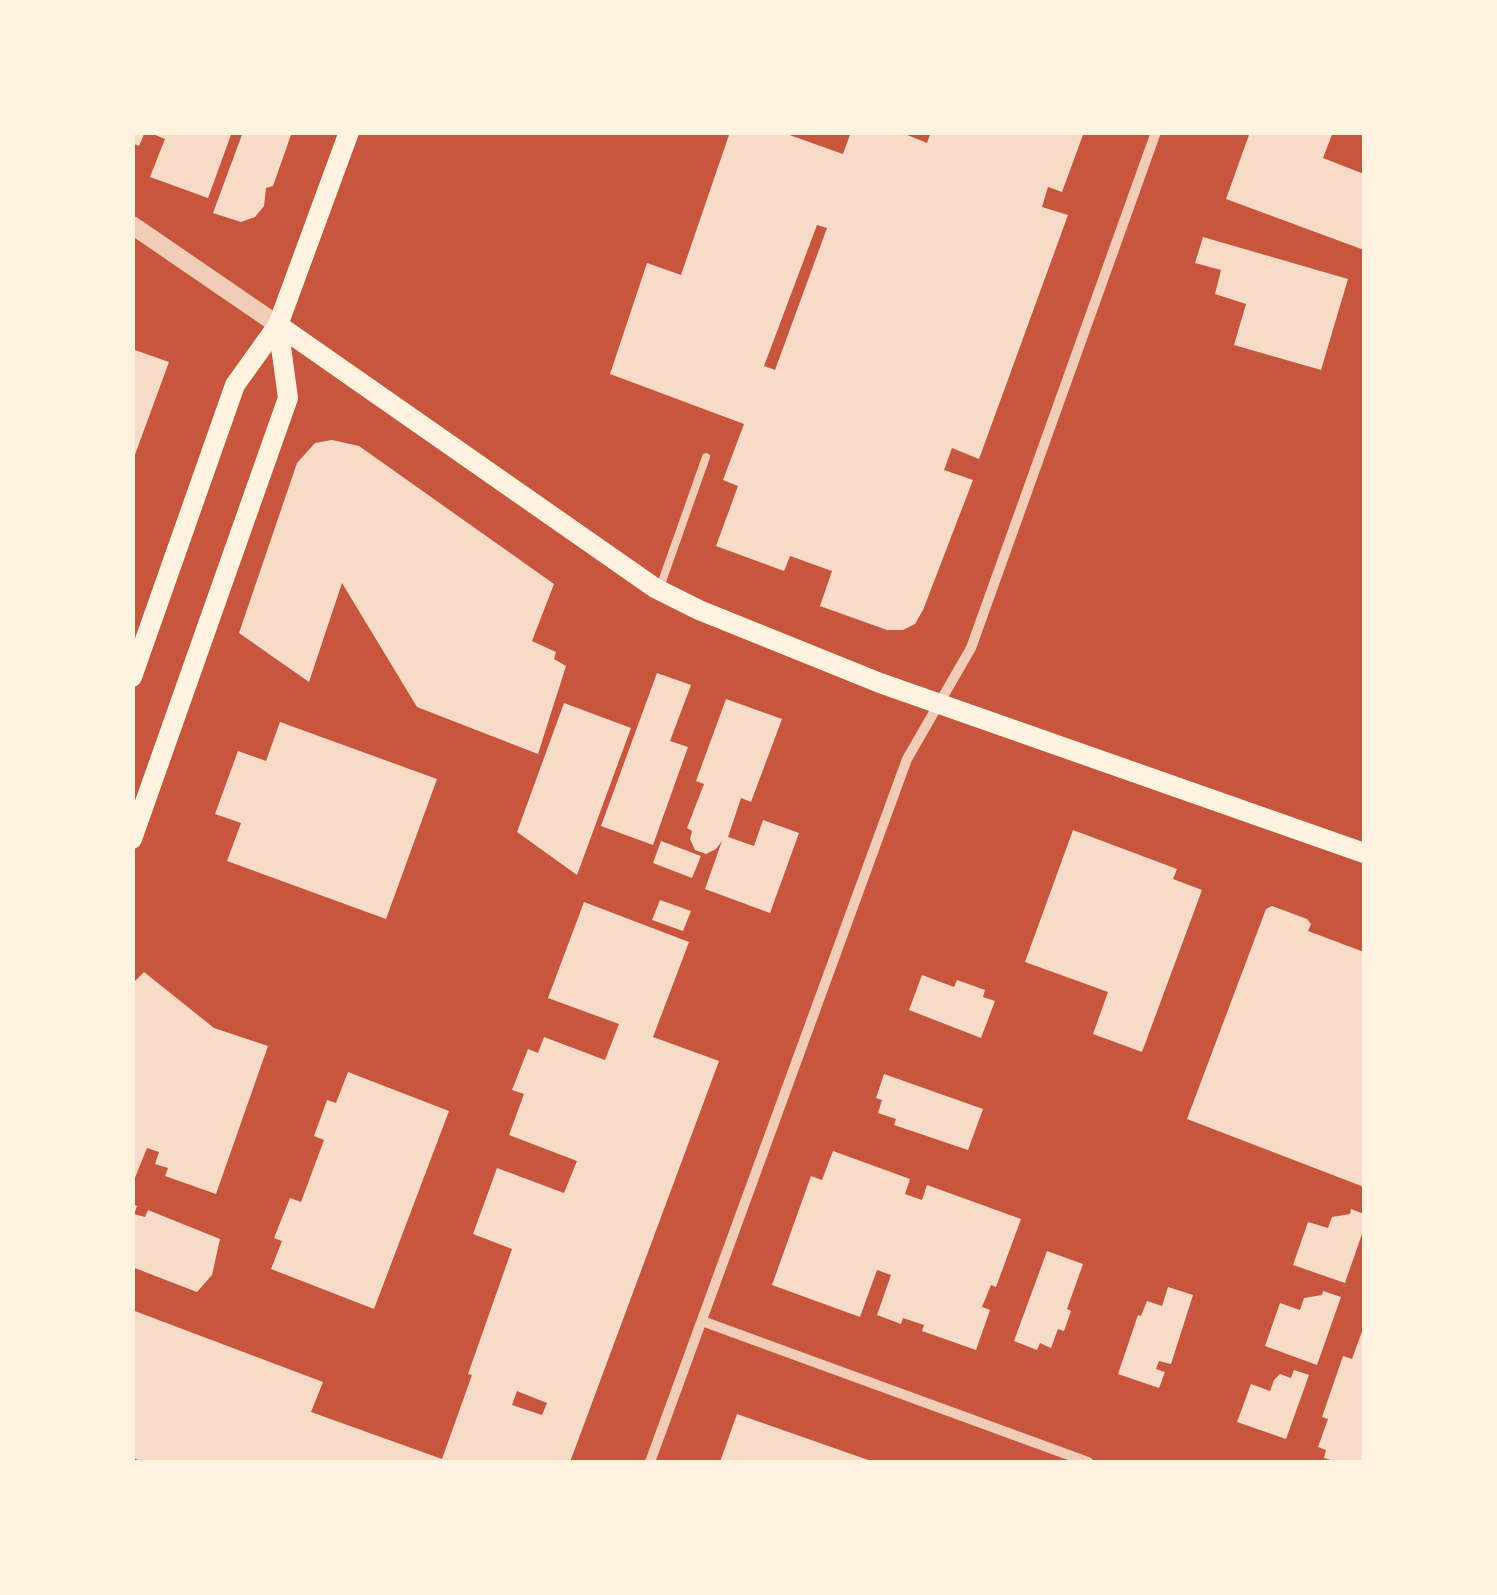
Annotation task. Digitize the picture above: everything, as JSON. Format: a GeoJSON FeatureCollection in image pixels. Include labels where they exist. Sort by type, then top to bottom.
{"type":"FeatureCollection","features":[{"type":"Feature","properties":{"kind":"main road"},"geometry":{"type":"LineString","coordinates":[[132,677],[235,385],[278,326],[349,132]]}},
{"type":"Feature","properties":{"kind":"main road"},"geometry":{"type":"LineString","coordinates":[[278,326],[658,590],[759,636],[1364,853]]}},
{"type":"Feature","properties":{"kind":"main road"},"geometry":{"type":"LineString","coordinates":[[132,839],[288,398],[278,326]]}},
{"type":"Feature","properties":{"kind":"street"},"geometry":{"type":"LineString","coordinates":[[650,1462],[907,758],[971,648],[1156,132]]}},
{"type":"Feature","properties":{"kind":"street"},"geometry":{"type":"LineString","coordinates":[[132,225],[278,326]]}},
{"type":"Feature","properties":{"kind":"street"},"geometry":{"type":"LineString","coordinates":[[702,1320],[1088,1462]]}},
{"type":"Feature","properties":{"kind":"lane"},"geometry":{"type":"LineString","coordinates":[[658,590],[706,458]]}},
{"type":"Feature","properties":{"kind":"building"},"geometry":{"type":"Polygon","coordinates":[[[132,132],[145,132],[139,146],[132,143],[132,132]]]}},
{"type":"Feature","properties":{"kind":"building"},"geometry":{"type":"Polygon","coordinates":[[[148,132],[232,132],[208,198],[150,177],[165,139],[148,132]]]}},
{"type":"Feature","properties":{"kind":"building"},"geometry":{"type":"Polygon","coordinates":[[[243,132],[292,132],[273,186],[266,188],[264,206],[255,217],[241,222],[213,213],[243,132]]]}},
{"type":"Feature","properties":{"kind":"building"},"geometry":{"type":"Polygon","coordinates":[[[730,132],[781,132],[843,154],[851,132],[900,132],[927,143],[931,132],[1084,132],[1062,192],[1048,187],[1042,207],[1068,215],[979,459],[952,448],[944,470],[973,480],[923,610],[915,624],[903,630],[887,630],[820,606],[832,571],[790,556],[784,571],[716,546],[738,486],[723,480],[744,424],[610,374],[647,263],[681,275],[730,132]],[[817,225],[764,366],[775,370],[827,228],[817,225]]]}},
{"type":"Feature","properties":{"kind":"building"},"geometry":{"type":"Polygon","coordinates":[[[1250,132],[1333,132],[1323,158],[1364,174],[1364,250],[1226,199],[1250,132]]]}},
{"type":"Feature","properties":{"kind":"building"},"geometry":{"type":"Polygon","coordinates":[[[1203,237],[1348,279],[1321,370],[1234,345],[1246,304],[1215,294],[1221,270],[1195,263],[1203,237]]]}},
{"type":"Feature","properties":{"kind":"building"},"geometry":{"type":"Polygon","coordinates":[[[132,349],[169,362],[133,460],[132,460],[132,349]]]}},
{"type":"Feature","properties":{"kind":"building"},"geometry":{"type":"Polygon","coordinates":[[[332,440],[359,446],[554,584],[532,641],[556,652],[554,659],[566,666],[538,754],[417,707],[342,583],[309,682],[239,633],[297,463],[315,443],[332,440]]]}},
{"type":"Feature","properties":{"kind":"building"},"geometry":{"type":"Polygon","coordinates":[[[657,673],[691,685],[670,741],[688,747],[653,845],[601,826],[657,673]]]}},
{"type":"Feature","properties":{"kind":"building"},"geometry":{"type":"Polygon","coordinates":[[[726,699],[782,719],[751,802],[741,798],[728,837],[754,846],[763,820],[799,833],[770,913],[705,889],[722,841],[706,854],[695,850],[690,839],[692,831],[687,828],[704,784],[696,781],[726,699]]]}},
{"type":"Feature","properties":{"kind":"building"},"geometry":{"type":"Polygon","coordinates":[[[564,703],[631,728],[577,875],[517,832],[564,703]]]}},
{"type":"Feature","properties":{"kind":"building"},"geometry":{"type":"Polygon","coordinates":[[[280,722],[437,779],[386,919],[227,861],[241,823],[215,814],[238,751],[266,761],[280,722]]]}},
{"type":"Feature","properties":{"kind":"building"},"geometry":{"type":"Polygon","coordinates":[[[1073,830],[1177,869],[1173,879],[1202,890],[1142,1052],[1093,1034],[1108,992],[1025,962],[1073,830]]]}},
{"type":"Feature","properties":{"kind":"building"},"geometry":{"type":"Polygon","coordinates":[[[661,841],[701,856],[692,878],[653,863],[661,841]]]}},
{"type":"Feature","properties":{"kind":"building"},"geometry":{"type":"Polygon","coordinates":[[[660,900],[691,911],[683,931],[652,920],[660,900]]]}},
{"type":"Feature","properties":{"kind":"building"},"geometry":{"type":"Polygon","coordinates":[[[584,902],[689,942],[653,1037],[719,1061],[570,1462],[145,1462],[132,1458],[132,1310],[323,1382],[311,1412],[442,1459],[512,1249],[473,1234],[497,1168],[564,1193],[577,1161],[509,1135],[524,1094],[512,1090],[528,1049],[538,1053],[544,1037],[605,1060],[619,1024],[548,998],[584,902]],[[517,1391],[512,1405],[542,1415],[547,1403],[517,1391]]]}},
{"type":"Feature","properties":{"kind":"building"},"geometry":{"type":"Polygon","coordinates":[[[1272,906],[1307,919],[1311,924],[1308,931],[1364,952],[1364,1187],[1187,1119],[1266,909],[1272,906]]]}},
{"type":"Feature","properties":{"kind":"building"},"geometry":{"type":"Polygon","coordinates":[[[144,972],[214,1028],[268,1046],[216,1194],[165,1176],[168,1168],[155,1164],[159,1152],[147,1148],[132,1185],[132,984],[144,972]]]}},
{"type":"Feature","properties":{"kind":"building"},"geometry":{"type":"Polygon","coordinates":[[[922,975],[954,987],[957,980],[985,990],[983,997],[995,1001],[981,1038],[909,1010],[922,975]]]}},
{"type":"Feature","properties":{"kind":"building"},"geometry":{"type":"Polygon","coordinates":[[[348,1072],[449,1111],[374,1309],[271,1269],[282,1241],[274,1238],[290,1198],[301,1202],[324,1140],[314,1136],[327,1100],[336,1103],[348,1072]]]}},
{"type":"Feature","properties":{"kind":"building"},"geometry":{"type":"Polygon","coordinates":[[[884,1074],[983,1109],[968,1150],[894,1125],[896,1119],[878,1113],[882,1100],[876,1098],[884,1074]]]}},
{"type":"Feature","properties":{"kind":"building"},"geometry":{"type":"Polygon","coordinates":[[[833,1151],[910,1179],[905,1194],[922,1200],[927,1185],[1021,1219],[996,1287],[991,1285],[982,1307],[990,1310],[976,1350],[922,1331],[924,1325],[903,1318],[901,1324],[877,1315],[891,1275],[877,1270],[860,1317],[772,1285],[811,1176],[822,1180],[833,1151]]]}},
{"type":"Feature","properties":{"kind":"building"},"geometry":{"type":"Polygon","coordinates":[[[132,1204],[137,1206],[134,1214],[145,1217],[148,1210],[220,1239],[212,1275],[197,1292],[132,1267],[132,1204]]]}},
{"type":"Feature","properties":{"kind":"building"},"geometry":{"type":"Polygon","coordinates":[[[1351,1209],[1364,1214],[1364,1228],[1345,1283],[1293,1265],[1308,1222],[1328,1228],[1332,1217],[1350,1214],[1351,1209]]]}},
{"type":"Feature","properties":{"kind":"building"},"geometry":{"type":"Polygon","coordinates":[[[1047,1251],[1083,1264],[1067,1309],[1071,1311],[1064,1331],[1058,1329],[1051,1348],[1040,1343],[1037,1350],[1014,1341],[1047,1251]]]}},
{"type":"Feature","properties":{"kind":"building"},"geometry":{"type":"Polygon","coordinates":[[[1168,1287],[1193,1295],[1171,1364],[1159,1361],[1156,1369],[1165,1372],[1159,1388],[1118,1374],[1138,1315],[1141,1316],[1147,1301],[1162,1306],[1168,1287]]]}},
{"type":"Feature","properties":{"kind":"building"},"geometry":{"type":"Polygon","coordinates":[[[1323,1291],[1341,1297],[1317,1365],[1265,1346],[1280,1303],[1300,1310],[1304,1298],[1322,1295],[1323,1291]]]}},
{"type":"Feature","properties":{"kind":"building"},"geometry":{"type":"Polygon","coordinates":[[[1364,1326],[1364,1462],[1337,1462],[1324,1458],[1326,1450],[1318,1447],[1328,1419],[1322,1417],[1343,1356],[1352,1359],[1364,1326]]]}},
{"type":"Feature","properties":{"kind":"building"},"geometry":{"type":"Polygon","coordinates":[[[1294,1370],[1309,1375],[1286,1439],[1237,1422],[1251,1384],[1270,1391],[1280,1374],[1291,1378],[1294,1370]]]}},
{"type":"Feature","properties":{"kind":"building"},"geometry":{"type":"Polygon","coordinates":[[[737,1414],[874,1462],[720,1462],[737,1414]]]}}]}
